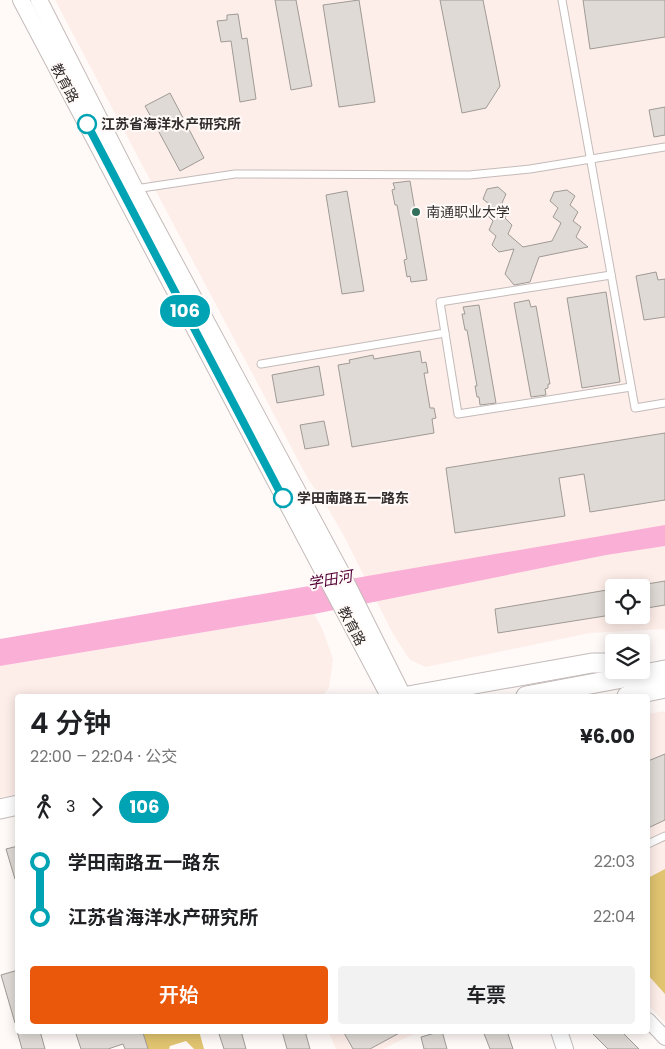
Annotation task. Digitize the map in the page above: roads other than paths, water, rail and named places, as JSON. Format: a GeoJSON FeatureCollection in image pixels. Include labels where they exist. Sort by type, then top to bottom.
{"type":"FeatureCollection","features":[{"type":"Feature","properties":{"kind":"main road"},"geometry":{"type":"LineString","coordinates":[[419,694],[592,662],[605,663]]}},
{"type":"Feature","properties":{"kind":"main road"},"geometry":{"type":"LineString","coordinates":[[650,663],[665,663]]}},
{"type":"Feature","properties":{"kind":"main road"},"geometry":{"type":"LineString","coordinates":[[537,694],[665,670]]}},
{"type":"Feature","properties":{"kind":"main road"},"geometry":{"type":"LineString","coordinates":[[636,694],[665,688]]}},
{"type":"Feature","properties":{"kind":"main road"},"geometry":{"type":"LineString","coordinates":[[0,809],[15,806]]}},
{"type":"Feature","properties":{"kind":"main road"},"geometry":{"type":"LineString","coordinates":[[0,821],[15,818]]}},
{"type":"Feature","properties":{"kind":"street","name":"教育路"},"geometry":{"type":"LineString","coordinates":[[21,0],[341,572],[353,613],[388,694]]}},
{"type":"Feature","properties":{"kind":"street","name":"教育路"},"geometry":{"type":"LineString","coordinates":[[39,0],[129,192],[324,574],[353,613],[403,694]]}},
{"type":"Feature","properties":{"kind":"street"},"geometry":{"type":"LineString","coordinates":[[650,1022],[665,1038]]}},
{"type":"Feature","properties":{"kind":"street"},"geometry":{"type":"LineString","coordinates":[[559,1034],[565,1049]]}},
{"type":"Feature","properties":{"kind":"lane"},"geometry":{"type":"LineString","coordinates":[[562,0],[635,408],[665,403]]}},
{"type":"Feature","properties":{"kind":"lane"},"geometry":{"type":"LineString","coordinates":[[129,192],[235,174],[469,175],[530,169],[665,148]]}},
{"type":"Feature","properties":{"kind":"lane"},"geometry":{"type":"LineString","coordinates":[[612,275],[440,302],[458,414],[632,386]]}},
{"type":"Feature","properties":{"kind":"lane"},"geometry":{"type":"LineString","coordinates":[[261,364],[445,333]]}},
{"type":"Feature","properties":{"kind":"lane"},"geometry":{"type":"LineString","coordinates":[[650,843],[665,836]]}},
{"type":"Feature","properties":{"kind":"place","name":"江苏省海洋水产研究所"},"geometry":{"type":"Point","coordinates":[87,124]}},
{"type":"Feature","properties":{"kind":"place","name":"南通职业大学"},"geometry":{"type":"Point","coordinates":[416,212]}},
{"type":"Feature","properties":{"kind":"place","name":"学田南路五一路东"},"geometry":{"type":"Point","coordinates":[283,498]}},
{"type":"Feature","properties":{"kind":"water label","name":"学田河"},"geometry":{"type":"Point","coordinates":[330,580]}}]}
